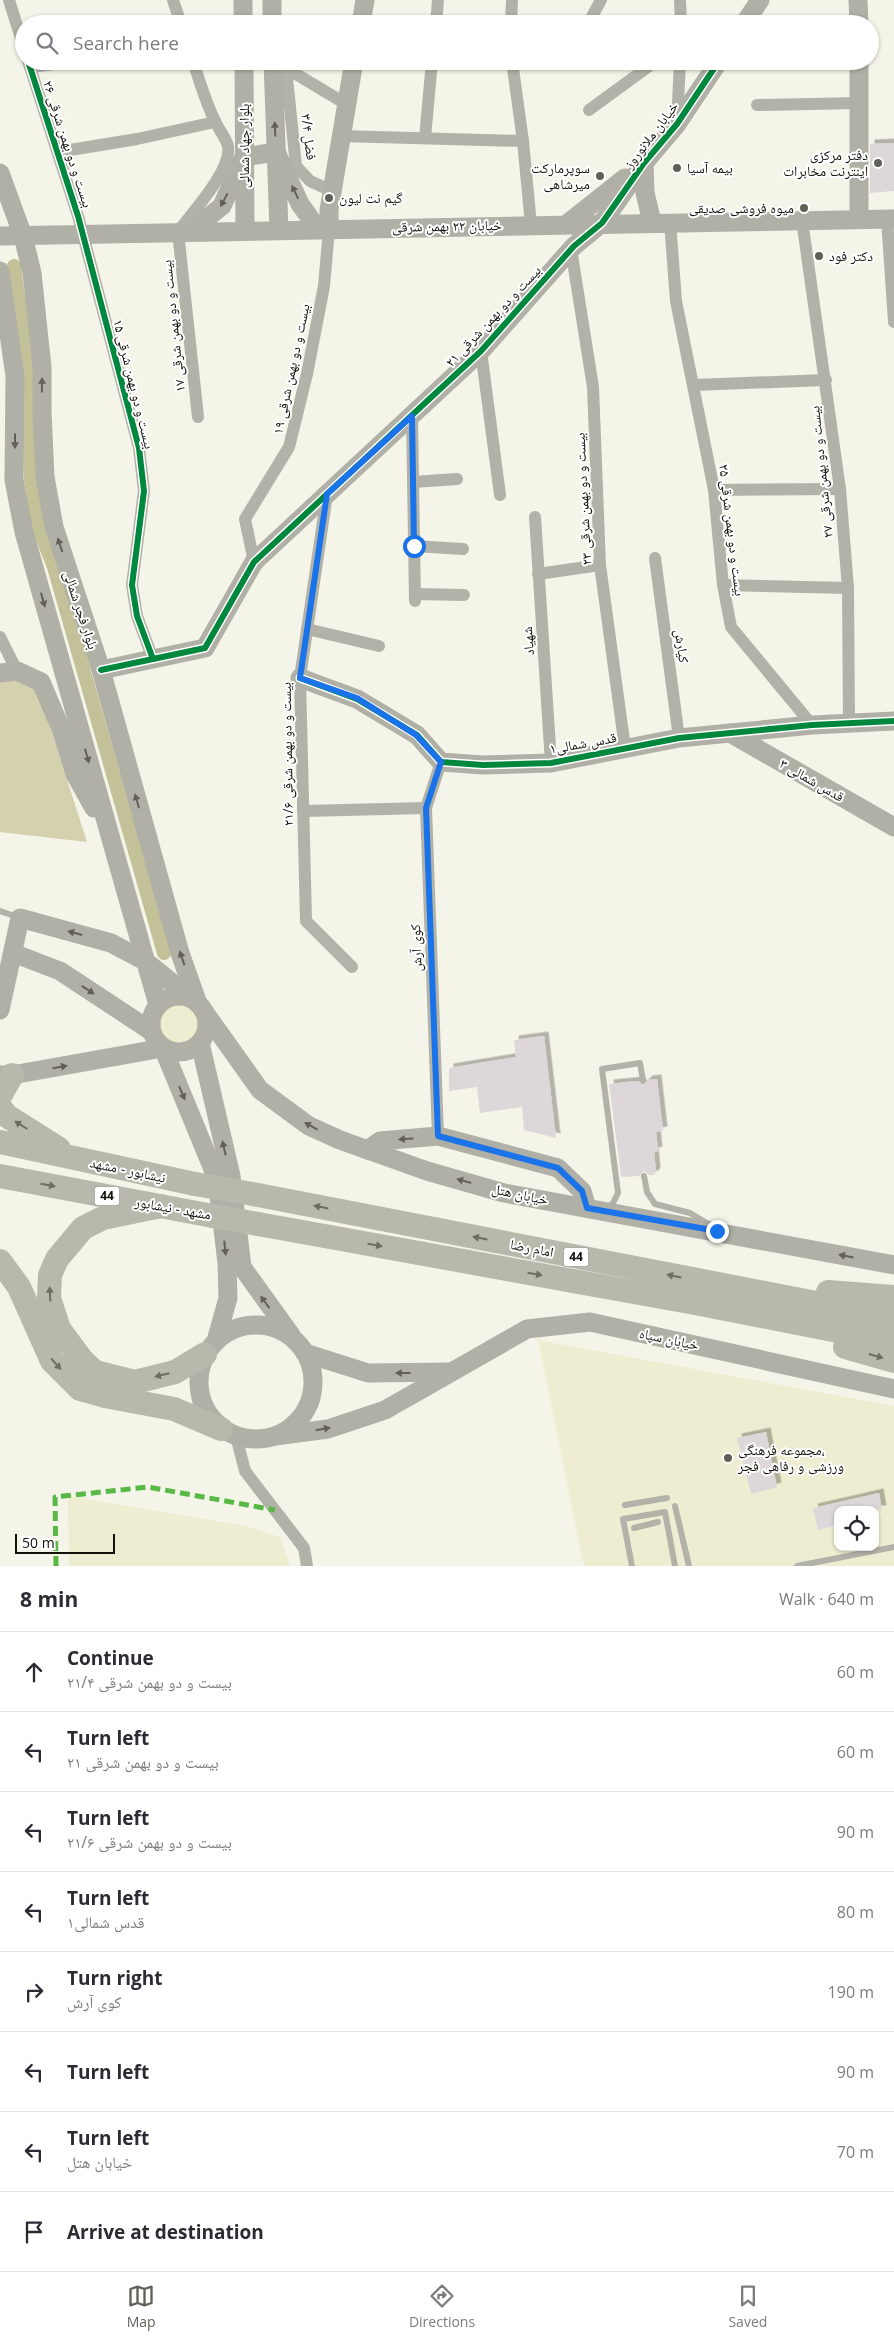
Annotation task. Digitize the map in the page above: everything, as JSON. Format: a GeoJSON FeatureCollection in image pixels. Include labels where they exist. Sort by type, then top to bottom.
{"type":"FeatureCollection","features":[{"type":"Feature","properties":{"kind":"highway"},"geometry":{"type":"LineString","coordinates":[[0,1096],[6,1075]]}},
{"type":"Feature","properties":{"kind":"highway"},"geometry":{"type":"LineString","coordinates":[[0,1107],[7,1116],[74,1158]]}},
{"type":"Feature","properties":{"kind":"highway","name":"نیشابور - مشهد"},"geometry":{"type":"LineString","coordinates":[[0,1142],[194,1184],[258,1194]]}},
{"type":"Feature","properties":{"kind":"highway","name":"مشهد - نیشابور"},"geometry":{"type":"LineString","coordinates":[[0,1176],[258,1224]]}},
{"type":"Feature","properties":{"kind":"highway","name":"امام رضا"},"geometry":{"type":"LineString","coordinates":[[258,1194],[698,1292],[894,1342]]}},
{"type":"Feature","properties":{"kind":"highway"},"geometry":{"type":"LineString","coordinates":[[161,1206],[103,1218],[83,1228],[57,1260],[50,1275],[49,1298],[59,1329],[82,1360],[95,1372],[135,1382],[175,1372],[211,1348]]}},
{"type":"Feature","properties":{"kind":"highway","name":"امام رضا"},"geometry":{"type":"LineString","coordinates":[[258,1224],[698,1292],[894,1318]]}},
{"type":"Feature","properties":{"kind":"highway"},"geometry":{"type":"LineString","coordinates":[[0,1261],[19,1287],[52,1361],[80,1388],[105,1396],[174,1409],[228,1432]]}},
{"type":"Feature","properties":{"kind":"highway"},"geometry":{"type":"LineString","coordinates":[[698,1292],[894,1297]]}},
{"type":"Feature","properties":{"kind":"highway"},"geometry":{"type":"LineString","coordinates":[[698,1292],[894,1361]]}},
{"type":"Feature","properties":{"kind":"main road"},"geometry":{"type":"LineString","coordinates":[[243,0],[243,15]]}},
{"type":"Feature","properties":{"kind":"main road"},"geometry":{"type":"LineString","coordinates":[[272,0],[272,15]]}},
{"type":"Feature","properties":{"kind":"main road"},"geometry":{"type":"LineString","coordinates":[[362,15],[365,0]]}},
{"type":"Feature","properties":{"kind":"main road"},"geometry":{"type":"LineString","coordinates":[[750,15],[760,0]]}},
{"type":"Feature","properties":{"kind":"main road"},"geometry":{"type":"LineString","coordinates":[[858,0],[859,15]]}},
{"type":"Feature","properties":{"kind":"main road","name":"بلوار جهاد شمالی"},"geometry":{"type":"LineString","coordinates":[[244,70],[245,231]]}},
{"type":"Feature","properties":{"kind":"main road"},"geometry":{"type":"LineString","coordinates":[[278,70],[276,152],[279,230]]}},
{"type":"Feature","properties":{"kind":"main road"},"geometry":{"type":"LineString","coordinates":[[324,229],[329,210],[352,70]]}},
{"type":"Feature","properties":{"kind":"main road","name":"خیابان ملانوروز"},"geometry":{"type":"LineString","coordinates":[[602,223],[644,163],[676,124],[713,70]]}},
{"type":"Feature","properties":{"kind":"main road"},"geometry":{"type":"LineString","coordinates":[[858,70],[859,219]]}},
{"type":"Feature","properties":{"kind":"main road"},"geometry":{"type":"LineString","coordinates":[[184,232],[222,206],[244,156],[276,152]]}},
{"type":"Feature","properties":{"kind":"main road"},"geometry":{"type":"LineString","coordinates":[[276,152],[300,204],[324,229]]}},
{"type":"Feature","properties":{"kind":"main road"},"geometry":{"type":"LineString","coordinates":[[567,224],[586,211],[644,163]]}},
{"type":"Feature","properties":{"kind":"main road","name":"خیابان ملانوروز"},"geometry":{"type":"LineString","coordinates":[[644,163],[645,193],[661,222]]}},
{"type":"Feature","properties":{"kind":"main road","name":"بلوار فجر شمالی"},"geometry":{"type":"LineString","coordinates":[[0,173],[23,236],[32,273],[42,367],[45,477],[52,519],[101,670],[180,953],[198,1004]]}},
{"type":"Feature","properties":{"kind":"main road","name":"خیابان ۲۲ بهمن شرقی"},"geometry":{"type":"LineString","coordinates":[[0,236],[602,223],[890,219]]}},
{"type":"Feature","properties":{"kind":"main road","name":"بیست و دو بهمن شرقی ۲۱"},"geometry":{"type":"LineString","coordinates":[[153,659],[205,648],[254,562],[481,351],[571,250],[602,223]]}},
{"type":"Feature","properties":{"kind":"main road"},"geometry":{"type":"LineString","coordinates":[[0,271],[15,376],[14,480],[24,532],[158,1005]]}},
{"type":"Feature","properties":{"kind":"main road"},"geometry":{"type":"LineString","coordinates":[[101,670],[153,659]]}},
{"type":"Feature","properties":{"kind":"main road"},"geometry":{"type":"LineString","coordinates":[[8,672],[41,682],[60,729],[75,774],[111,840]]}},
{"type":"Feature","properties":{"kind":"main road"},"geometry":{"type":"LineString","coordinates":[[300,678],[357,698],[416,735],[441,762]]}},
{"type":"Feature","properties":{"kind":"main road","name":"قدس شمالی۱"},"geometry":{"type":"LineString","coordinates":[[441,762],[483,765],[551,763],[679,738],[848,722],[894,722]]}},
{"type":"Feature","properties":{"kind":"main road","name":"قدس شمالی ۳"},"geometry":{"type":"LineString","coordinates":[[730,733],[894,827]]}},
{"type":"Feature","properties":{"kind":"main road"},"geometry":{"type":"LineString","coordinates":[[111,942],[126,930],[128,897]]}},
{"type":"Feature","properties":{"kind":"main road"},"geometry":{"type":"LineString","coordinates":[[0,1010],[10,952],[20,918],[111,942],[145,961],[198,1004],[207,1027],[200,1043],[194,1048],[178,1053],[163,1048],[6,1075]]}},
{"type":"Feature","properties":{"kind":"main road"},"geometry":{"type":"LineString","coordinates":[[10,952],[60,971],[151,1031]]}},
{"type":"Feature","properties":{"kind":"main road"},"geometry":{"type":"LineString","coordinates":[[198,1004],[175,996],[158,1005],[150,1022],[151,1031],[153,1038],[163,1048],[217,1179],[228,1298],[211,1348],[199,1370],[200,1394],[209,1417],[228,1432],[255,1440],[275,1436],[290,1428],[302,1416],[310,1402],[313,1385],[312,1368],[300,1347],[242,1267],[231,1176],[200,1043]]}},
{"type":"Feature","properties":{"kind":"main road","name":"خیابان هتل"},"geometry":{"type":"LineString","coordinates":[[198,1004],[260,1090],[309,1126],[367,1150],[427,1171],[504,1193],[894,1265]]}},
{"type":"Feature","properties":{"kind":"main road"},"geometry":{"type":"LineString","coordinates":[[367,1150],[380,1141],[438,1136],[558,1168],[582,1191],[594,1209]]}},
{"type":"Feature","properties":{"kind":"main road","name":"خیابان سپاه"},"geometry":{"type":"LineString","coordinates":[[275,1436],[328,1429],[385,1410],[527,1329],[590,1322],[894,1389]]}},
{"type":"Feature","properties":{"kind":"main road"},"geometry":{"type":"LineString","coordinates":[[211,1348],[234,1329],[255,1325],[277,1329],[300,1347]]}},
{"type":"Feature","properties":{"kind":"main road","name":"خیابان سپاه"},"geometry":{"type":"LineString","coordinates":[[300,1347],[368,1373],[452,1372]]}},
{"type":"Feature","properties":{"kind":"street"},"geometry":{"type":"LineString","coordinates":[[9,0],[15,19]]}},
{"type":"Feature","properties":{"kind":"street"},"geometry":{"type":"LineString","coordinates":[[173,0],[178,15]]}},
{"type":"Feature","properties":{"kind":"street"},"geometry":{"type":"LineString","coordinates":[[437,15],[438,0]]}},
{"type":"Feature","properties":{"kind":"street"},"geometry":{"type":"LineString","coordinates":[[511,15],[512,0]]}},
{"type":"Feature","properties":{"kind":"street"},"geometry":{"type":"LineString","coordinates":[[593,15],[601,0]]}},
{"type":"Feature","properties":{"kind":"street"},"geometry":{"type":"LineString","coordinates":[[680,0],[681,15]]}},
{"type":"Feature","properties":{"kind":"street","name":"بیست و دو بهمن شرقی ۲۶"},"geometry":{"type":"LineString","coordinates":[[31,70],[82,234]]}},
{"type":"Feature","properties":{"kind":"street"},"geometry":{"type":"LineString","coordinates":[[184,232],[225,165],[228,147],[215,122],[196,70]]}},
{"type":"Feature","properties":{"kind":"street","name":"فضل ۳/۴"},"geometry":{"type":"LineString","coordinates":[[279,70],[296,166],[310,180],[332,190]]}},
{"type":"Feature","properties":{"kind":"street"},"geometry":{"type":"LineString","coordinates":[[288,70],[346,104]]}},
{"type":"Feature","properties":{"kind":"street"},"geometry":{"type":"LineString","coordinates":[[425,138],[431,70]]}},
{"type":"Feature","properties":{"kind":"street"},"geometry":{"type":"LineString","coordinates":[[513,70],[523,141],[531,225]]}},
{"type":"Feature","properties":{"kind":"street"},"geometry":{"type":"LineString","coordinates":[[589,110],[644,70]]}},
{"type":"Feature","properties":{"kind":"street"},"geometry":{"type":"LineString","coordinates":[[676,124],[679,70]]}},
{"type":"Feature","properties":{"kind":"street"},"geometry":{"type":"LineString","coordinates":[[757,105],[857,103]]}},
{"type":"Feature","properties":{"kind":"street"},"geometry":{"type":"LineString","coordinates":[[58,152],[137,139],[215,122]]}},
{"type":"Feature","properties":{"kind":"street"},"geometry":{"type":"LineString","coordinates":[[340,136],[523,141]]}},
{"type":"Feature","properties":{"kind":"street"},"geometry":{"type":"LineString","coordinates":[[890,219],[894,322]]}},
{"type":"Feature","properties":{"kind":"street","name":"بیست و دو بهمن شرقی ۲۷"},"geometry":{"type":"LineString","coordinates":[[802,220],[840,489],[848,588],[848,722]]}},
{"type":"Feature","properties":{"kind":"street","name":"بیست و دو بهمن شرقی ۲۵"},"geometry":{"type":"LineString","coordinates":[[661,222],[714,490],[723,584],[731,627],[812,725]]}},
{"type":"Feature","properties":{"kind":"street","name":"بیست و دو بهمن شرقی ۱۹"},"geometry":{"type":"LineString","coordinates":[[254,562],[245,519],[289,447],[307,374],[324,286],[324,229]]}},
{"type":"Feature","properties":{"kind":"street","name":"بیست و دو بهمن شرقی ۱۷"},"geometry":{"type":"LineString","coordinates":[[184,232],[198,417]]}},
{"type":"Feature","properties":{"kind":"street","name":"بیست و دو بهمن شرقی ۱۵"},"geometry":{"type":"LineString","coordinates":[[82,234],[139,448],[144,491],[132,585],[137,616],[153,659]]}},
{"type":"Feature","properties":{"kind":"street","name":"بیست و دو بهمن شرقی ۲۳"},"geometry":{"type":"LineString","coordinates":[[571,250],[592,386],[600,565],[625,748]]}},
{"type":"Feature","properties":{"kind":"street"},"geometry":{"type":"LineString","coordinates":[[481,351],[500,495]]}},
{"type":"Feature","properties":{"kind":"street"},"geometry":{"type":"LineString","coordinates":[[693,385],[826,380]]}},
{"type":"Feature","properties":{"kind":"street"},"geometry":{"type":"LineString","coordinates":[[412,416],[415,598],[464,595]]}},
{"type":"Feature","properties":{"kind":"street"},"geometry":{"type":"LineString","coordinates":[[413,482],[457,479]]}},
{"type":"Feature","properties":{"kind":"street"},"geometry":{"type":"LineString","coordinates":[[714,490],[840,489]]}},
{"type":"Feature","properties":{"kind":"street","name":"بیست و دو بهمن شرقی ۲۱/۶"},"geometry":{"type":"LineString","coordinates":[[327,494],[300,678],[306,921],[352,966]]}},
{"type":"Feature","properties":{"kind":"street","name":"شهیاد"},"geometry":{"type":"LineString","coordinates":[[534,517],[551,763]]}},
{"type":"Feature","properties":{"kind":"street"},"geometry":{"type":"LineString","coordinates":[[414,546],[463,549]]}},
{"type":"Feature","properties":{"kind":"street","name":"کیارش"},"geometry":{"type":"LineString","coordinates":[[655,558],[679,738]]}},
{"type":"Feature","properties":{"kind":"street"},"geometry":{"type":"LineString","coordinates":[[538,574],[600,565]]}},
{"type":"Feature","properties":{"kind":"street"},"geometry":{"type":"LineString","coordinates":[[723,584],[848,588]]}},
{"type":"Feature","properties":{"kind":"street"},"geometry":{"type":"LineString","coordinates":[[307,629],[379,646]]}},
{"type":"Feature","properties":{"kind":"street"},"geometry":{"type":"LineString","coordinates":[[0,636],[8,672]]}},
{"type":"Feature","properties":{"kind":"street","name":"کوی آرش"},"geometry":{"type":"LineString","coordinates":[[438,1136],[426,808],[441,762]]}},
{"type":"Feature","properties":{"kind":"street"},"geometry":{"type":"LineString","coordinates":[[303,811],[426,808]]}},
{"type":"Feature","properties":{"kind":"street"},"geometry":{"type":"LineString","coordinates":[[228,1432],[245,1471],[304,1548],[308,1566]]}},
{"type":"Feature","properties":{"kind":"lane"},"geometry":{"type":"LineString","coordinates":[[0,911],[20,918]]}},
{"type":"Feature","properties":{"kind":"lane"},"geometry":{"type":"LineString","coordinates":[[594,1209],[613,1203],[618,1193],[602,1069],[640,1063],[643,1080]]}},
{"type":"Feature","properties":{"kind":"lane"},"geometry":{"type":"LineString","coordinates":[[644,1176],[647,1192],[655,1204],[690,1213],[705,1221],[717,1231]]}},
{"type":"Feature","properties":{"kind":"lane"},"geometry":{"type":"LineString","coordinates":[[625,1505],[667,1498]]}},
{"type":"Feature","properties":{"kind":"lane"},"geometry":{"type":"LineString","coordinates":[[675,1506],[688,1566]]}},
{"type":"Feature","properties":{"kind":"lane"},"geometry":{"type":"LineString","coordinates":[[632,1566],[623,1519],[664,1512],[675,1566]]}},
{"type":"Feature","properties":{"kind":"lane"},"geometry":{"type":"LineString","coordinates":[[634,1528],[658,1522]]}},
{"type":"Feature","properties":{"kind":"lane"},"geometry":{"type":"LineString","coordinates":[[798,1566],[894,1547]]}},
{"type":"Feature","properties":{"kind":"green space"},"geometry":{"type":"Polygon","coordinates":[[[179,1004],[194,1010],[200,1025],[194,1040],[179,1046],[164,1040],[158,1025],[164,1010],[179,1004]]]}},
{"type":"Feature","properties":{"kind":"green space","name":"مجموعه فرهنگی، ورزشی و رفاهی فجر"},"geometry":{"type":"Polygon","coordinates":[[[538,1340],[894,1406],[894,1566],[584,1566],[538,1340]]]}},
{"type":"Feature","properties":{"kind":"green space"},"geometry":{"type":"Polygon","coordinates":[[[68,1496],[246,1526],[280,1537],[290,1566],[69,1566],[68,1496]]]}},
{"type":"Feature","properties":{"kind":"shaded area"},"geometry":{"type":"Polygon","coordinates":[[[23,679],[37,686],[87,842],[0,832],[0,681],[23,679]]]}},
{"type":"Feature","properties":{"kind":"building","name":"دفتر مرکزی اینترنت مخابرات"},"geometry":{"type":"Polygon","coordinates":[[[894,143],[894,191],[870,193],[870,144],[894,143]]]}},
{"type":"Feature","properties":{"kind":"building"},"geometry":{"type":"Polygon","coordinates":[[[544,1036],[556,1138],[524,1130],[522,1107],[480,1113],[477,1087],[449,1091],[449,1068],[516,1057],[514,1040],[544,1036]]]}},
{"type":"Feature","properties":{"kind":"building"},"geometry":{"type":"Polygon","coordinates":[[[657,1079],[663,1131],[656,1132],[658,1151],[654,1152],[656,1171],[654,1175],[649,1175],[644,1171],[639,1176],[623,1177],[621,1176],[609,1084],[638,1081],[643,1085],[648,1080],[657,1079]]]}},
{"type":"Feature","properties":{"kind":"building"},"geometry":{"type":"Polygon","coordinates":[[[766,1432],[777,1487],[751,1494],[737,1438],[766,1432]]]}},
{"type":"Feature","properties":{"kind":"building"},"geometry":{"type":"Polygon","coordinates":[[[879,1493],[882,1510],[879,1510],[879,1506],[834,1506],[834,1526],[818,1530],[813,1508],[879,1493]]]}},
{"type":"Feature","properties":{"kind":"waterway"},"geometry":{"type":"LineString","coordinates":[[14,266],[28,371],[31,480],[39,529],[54,567],[164,953]]}},
{"type":"Feature","properties":{"kind":"marked path"},"geometry":{"type":"LineString","coordinates":[[56,1566],[55,1497],[148,1487],[275,1510]]}},
{"type":"Feature","properties":{"kind":"cycle path"},"geometry":{"type":"LineString","coordinates":[[31,70],[78,216],[139,448],[144,491],[132,585],[137,616],[153,659]]}},
{"type":"Feature","properties":{"kind":"cycle path"},"geometry":{"type":"LineString","coordinates":[[101,670],[205,648],[254,562],[481,351],[574,246],[602,223],[644,163],[677,124],[713,70]]}},
{"type":"Feature","properties":{"kind":"cycle path"},"geometry":{"type":"LineString","coordinates":[[300,678],[357,699],[417,735],[441,762],[483,765],[551,763],[679,738],[812,725],[894,721]]}},
{"type":"Feature","properties":{"kind":"place","name":"دفتر مرکزی اینترنت مخابرات"},"geometry":{"type":"Point","coordinates":[878,163]}},
{"type":"Feature","properties":{"kind":"place","name":"بیمه آسیا"},"geometry":{"type":"Point","coordinates":[677,168]}},
{"type":"Feature","properties":{"kind":"place","name":"سوپرمارکت میرشاهی"},"geometry":{"type":"Point","coordinates":[600,176]}},
{"type":"Feature","properties":{"kind":"place","name":"گیم نت لیون"},"geometry":{"type":"Point","coordinates":[329,198]}},
{"type":"Feature","properties":{"kind":"place","name":"میوه فروشی صدیقی"},"geometry":{"type":"Point","coordinates":[804,208]}},
{"type":"Feature","properties":{"kind":"place","name":"دکتر فود"},"geometry":{"type":"Point","coordinates":[819,256]}},
{"type":"Feature","properties":{"kind":"place","name":"مجموعه فرهنگی، ورزشی و رفاهی فجر"},"geometry":{"type":"Point","coordinates":[728,1458]}},
{"type":"Feature","properties":{"kind":"route"},"geometry":{"type":"LineString","coordinates":[[414,546],[412,416],[327,494],[300,678],[357,698],[416,735],[441,762],[426,808],[438,1136],[558,1168],[582,1191],[587,1208],[717,1231]]}}]}
